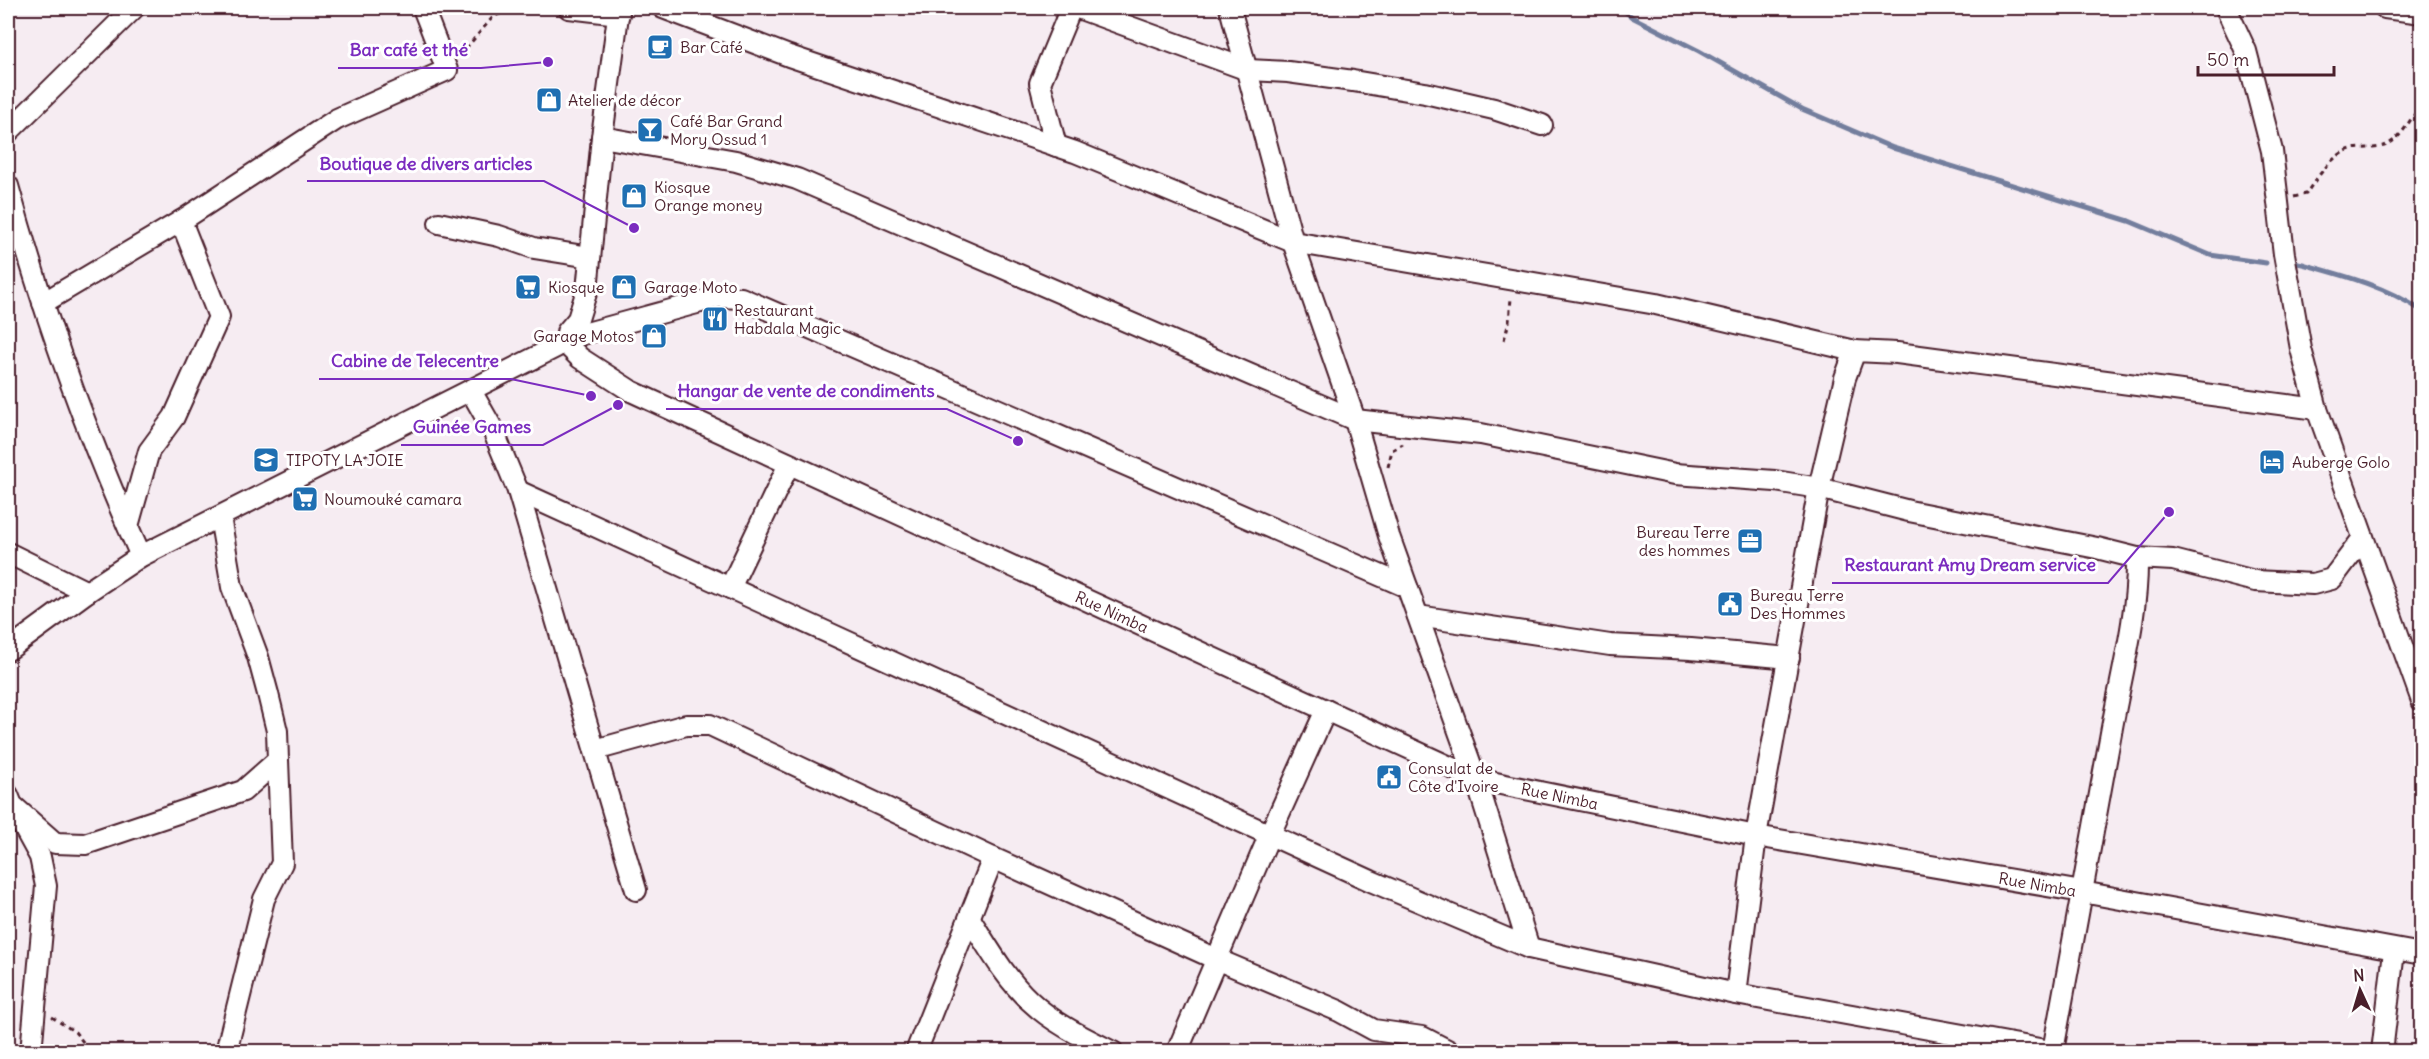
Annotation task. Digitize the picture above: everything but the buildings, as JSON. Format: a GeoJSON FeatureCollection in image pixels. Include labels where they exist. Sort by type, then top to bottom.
{"type":"FeatureCollection","features":[{"type":"Feature","properties":{"kind":"street"},"geometry":{"type":"LineString","coordinates":[[8,132],[134,8]]}},
{"type":"Feature","properties":{"kind":"street"},"geometry":{"type":"LineString","coordinates":[[43,303],[181,221],[337,118],[447,70],[423,8]]}},
{"type":"Feature","properties":{"kind":"street"},"geometry":{"type":"LineString","coordinates":[[566,341],[578,319],[587,290],[602,137],[619,11],[569,8]]}},
{"type":"Feature","properties":{"kind":"street"},"geometry":{"type":"LineString","coordinates":[[663,8],[789,56],[1056,146],[1293,242],[1656,304],[1855,351],[1897,353],[2318,409]]}},
{"type":"Feature","properties":{"kind":"street"},"geometry":{"type":"LineString","coordinates":[[1056,146],[1040,83],[1071,8]]}},
{"type":"Feature","properties":{"kind":"street"},"geometry":{"type":"LineString","coordinates":[[1078,8],[1248,70],[1321,77],[1425,93],[1494,109],[1542,125]]}},
{"type":"Feature","properties":{"kind":"street"},"geometry":{"type":"LineString","coordinates":[[1230,8],[1293,242],[1354,420],[1389,536],[1476,779],[1528,948]]}},
{"type":"Feature","properties":{"kind":"street"},"geometry":{"type":"LineString","coordinates":[[2226,8],[2246,51],[2272,151],[2284,254],[2301,349],[2318,409],[2421,701]]}},
{"type":"Feature","properties":{"kind":"street"},"geometry":{"type":"LineString","coordinates":[[2385,8],[2421,13]]}},
{"type":"Feature","properties":{"kind":"street"},"geometry":{"type":"LineString","coordinates":[[602,137],[736,161],[797,179],[1354,420],[1487,435],[1675,474],[1819,488],[1909,511],[2137,558],[2173,560],[2255,581],[2313,584],[2332,579],[2362,538]]}},
{"type":"Feature","properties":{"kind":"street"},"geometry":{"type":"LineString","coordinates":[[8,186],[43,303],[141,556]]}},
{"type":"Feature","properties":{"kind":"street"},"geometry":{"type":"LineString","coordinates":[[128,526],[149,451],[174,417],[219,317],[181,221]]}},
{"type":"Feature","properties":{"kind":"street"},"geometry":{"type":"LineString","coordinates":[[439,223],[499,236],[534,249],[590,257]]}},
{"type":"Feature","properties":{"kind":"street"},"geometry":{"type":"LineString","coordinates":[[8,650],[141,556],[566,341],[718,297],[741,298],[1407,587]]}},
{"type":"Feature","properties":{"kind":"street","name":"Rue Nimba"},"geometry":{"type":"LineString","coordinates":[[566,341],[580,358],[631,392],[1476,779],[1756,836],[2082,892],[2394,951],[2421,954]]}},
{"type":"Feature","properties":{"kind":"street"},"geometry":{"type":"LineString","coordinates":[[1736,994],[1756,836],[1819,488],[1845,378],[1855,351]]}},
{"type":"Feature","properties":{"kind":"street"},"geometry":{"type":"LineString","coordinates":[[471,391],[492,428],[518,491],[636,890]]}},
{"type":"Feature","properties":{"kind":"street"},"geometry":{"type":"LineString","coordinates":[[730,588],[789,464]]}},
{"type":"Feature","properties":{"kind":"street"},"geometry":{"type":"LineString","coordinates":[[518,491],[1371,881],[1528,948],[1736,994],[2055,1051],[2116,704],[2131,635],[2138,579],[2137,558]]}},
{"type":"Feature","properties":{"kind":"street"},"geometry":{"type":"LineString","coordinates":[[220,517],[232,587],[268,693],[277,731],[282,863],[264,899],[226,1052]]}},
{"type":"Feature","properties":{"kind":"street"},"geometry":{"type":"LineString","coordinates":[[8,552],[87,592]]}},
{"type":"Feature","properties":{"kind":"street"},"geometry":{"type":"LineString","coordinates":[[1418,616],[1610,645],[1691,649],[1789,658]]}},
{"type":"Feature","properties":{"kind":"street"},"geometry":{"type":"LineString","coordinates":[[1177,1052],[1269,834],[1326,710]]}},
{"type":"Feature","properties":{"kind":"street"},"geometry":{"type":"LineString","coordinates":[[595,750],[686,725],[710,725],[993,858],[1216,959],[1339,1011],[1374,1030],[1422,1037],[1451,1052]]}},
{"type":"Feature","properties":{"kind":"street"},"geometry":{"type":"LineString","coordinates":[[10,800],[55,843],[85,844],[243,791],[278,760]]}},
{"type":"Feature","properties":{"kind":"street"},"geometry":{"type":"LineString","coordinates":[[10,800],[40,856],[46,886],[31,1052]]}},
{"type":"Feature","properties":{"kind":"street"},"geometry":{"type":"LineString","coordinates":[[916,1052],[993,858]]}},
{"type":"Feature","properties":{"kind":"street"},"geometry":{"type":"LineString","coordinates":[[970,919],[1006,975],[1030,1002],[1080,1035],[1113,1052]]}},
{"type":"Feature","properties":{"kind":"street"},"geometry":{"type":"LineString","coordinates":[[2382,1052],[2394,951]]}},
{"type":"Feature","properties":{"kind":"path"},"geometry":{"type":"LineString","coordinates":[[447,70],[493,17],[513,8]]}},
{"type":"Feature","properties":{"kind":"path"},"geometry":{"type":"LineString","coordinates":[[2278,202],[2306,194],[2321,171],[2348,149],[2387,146],[2403,133],[2411,117],[2421,106]]}},
{"type":"Feature","properties":{"kind":"path"},"geometry":{"type":"LineString","coordinates":[[1504,340],[1509,322],[1512,279]]}},
{"type":"Feature","properties":{"kind":"path"},"geometry":{"type":"LineString","coordinates":[[1388,470],[1392,450],[1412,438],[1419,427]]}},
{"type":"Feature","properties":{"kind":"path"},"geometry":{"type":"LineString","coordinates":[[35,1015],[52,1017],[60,1022],[75,1032],[91,1052]]}},
{"type":"Feature","properties":{"kind":"waterway"},"geometry":{"type":"LineString","coordinates":[[1621,8],[1632,17],[1699,51],[1802,109],[1893,148],[2129,221],[2210,255],[2266,263]]}},
{"type":"Feature","properties":{"kind":"waterway"},"geometry":{"type":"LineString","coordinates":[[2295,262],[2376,287],[2422,311]]}},
{"type":"Feature","properties":{"kind":"place","name":"Bar Café"},"geometry":{"type":"Point","coordinates":[660,47]}},
{"type":"Feature","properties":{"kind":"place","name":"Bar café et thé"},"geometry":{"type":"Point","coordinates":[548,62]}},
{"type":"Feature","properties":{"kind":"place","name":"Atelier de décor"},"geometry":{"type":"Point","coordinates":[549,100]}},
{"type":"Feature","properties":{"kind":"place","name":"Café Bar Grand Mory Ossud 1"},"geometry":{"type":"Point","coordinates":[650,130]}},
{"type":"Feature","properties":{"kind":"place","name":"Kiosque Orange money"},"geometry":{"type":"Point","coordinates":[634,196]}},
{"type":"Feature","properties":{"kind":"place","name":"Boutique de divers articles"},"geometry":{"type":"Point","coordinates":[634,228]}},
{"type":"Feature","properties":{"kind":"place","name":"Kiosque"},"geometry":{"type":"Point","coordinates":[528,287]}},
{"type":"Feature","properties":{"kind":"place","name":"Garage Moto"},"geometry":{"type":"Point","coordinates":[624,287]}},
{"type":"Feature","properties":{"kind":"place","name":"Restaurant Habdala Magic"},"geometry":{"type":"Point","coordinates":[715,319]}},
{"type":"Feature","properties":{"kind":"place","name":"Garage Motos"},"geometry":{"type":"Point","coordinates":[654,336]}},
{"type":"Feature","properties":{"kind":"place","name":"Cabine de Telecentre"},"geometry":{"type":"Point","coordinates":[591,396]}},
{"type":"Feature","properties":{"kind":"place","name":"Guinée Games"},"geometry":{"type":"Point","coordinates":[618,405]}},
{"type":"Feature","properties":{"kind":"place","name":"Hangar de vente de condiments"},"geometry":{"type":"Point","coordinates":[1018,441]}},
{"type":"Feature","properties":{"kind":"place","name":"TIPOTY LA JOIE"},"geometry":{"type":"Point","coordinates":[266,460]}},
{"type":"Feature","properties":{"kind":"place","name":"Auberge Golo"},"geometry":{"type":"Point","coordinates":[2272,462]}},
{"type":"Feature","properties":{"kind":"place","name":"Noumouké camara"},"geometry":{"type":"Point","coordinates":[305,499]}},
{"type":"Feature","properties":{"kind":"place","name":"Restaurant Amy Dream service"},"geometry":{"type":"Point","coordinates":[2169,512]}},
{"type":"Feature","properties":{"kind":"place","name":"Bureau Terre des hommes"},"geometry":{"type":"Point","coordinates":[1750,541]}},
{"type":"Feature","properties":{"kind":"place","name":"Bureau Terre Des Hommes"},"geometry":{"type":"Point","coordinates":[1730,604]}},
{"type":"Feature","properties":{"kind":"place","name":"Consulat de Côte d'Ivoire"},"geometry":{"type":"Point","coordinates":[1389,777]}}]}
